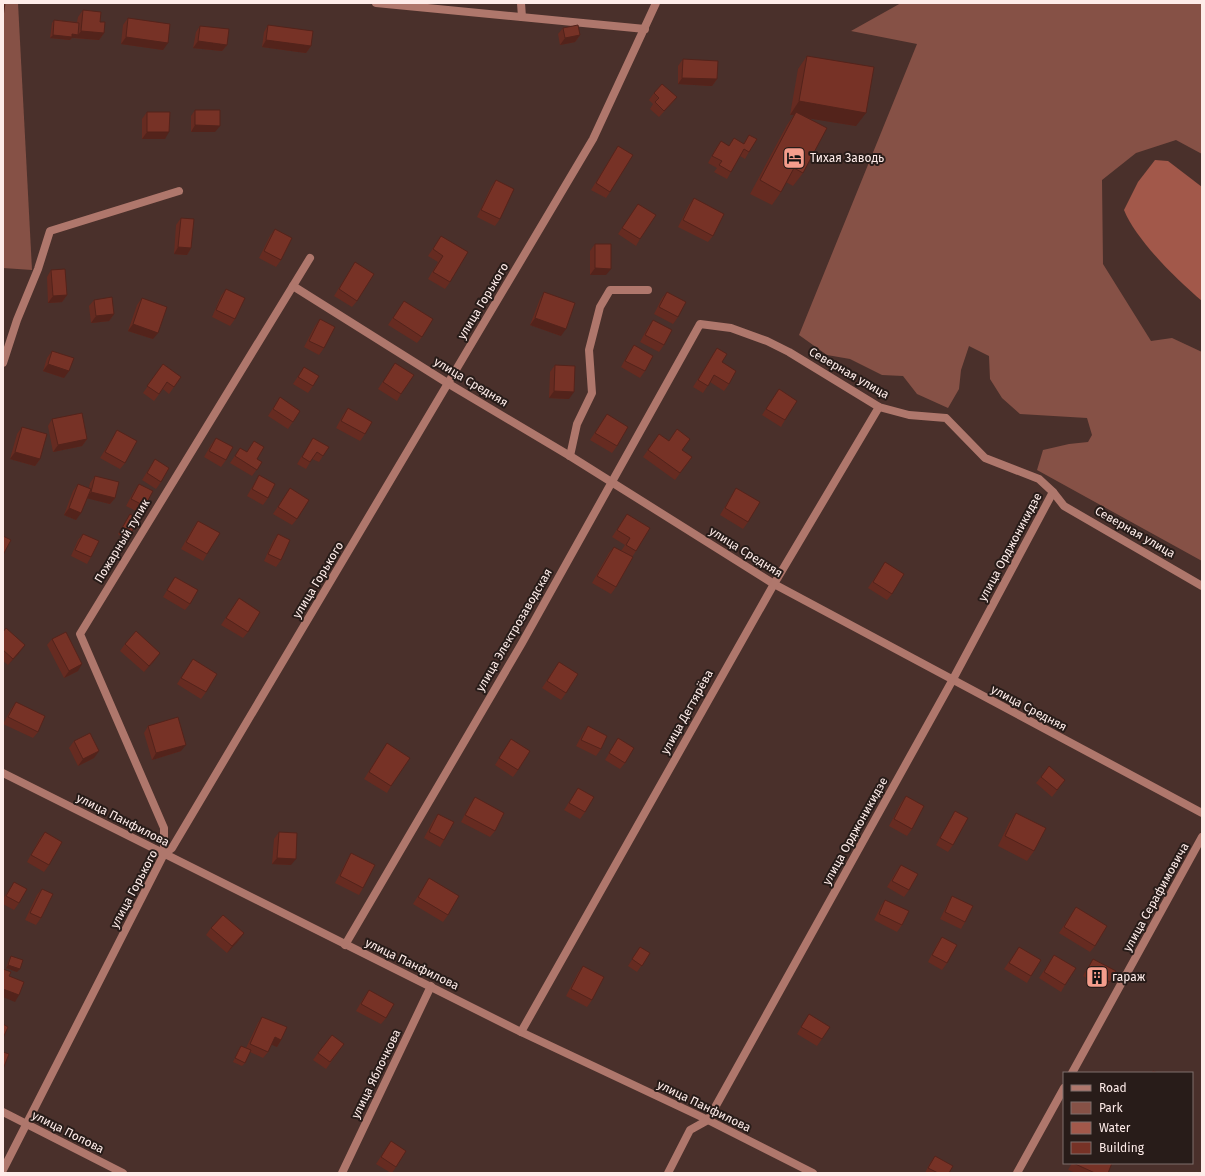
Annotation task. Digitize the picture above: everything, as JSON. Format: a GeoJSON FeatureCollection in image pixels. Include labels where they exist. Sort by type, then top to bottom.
{"type":"FeatureCollection","features":[{"type":"Feature","properties":{"kind":"street"},"geometry":{"type":"LineString","coordinates":[[376,3],[645,29]]}},
{"type":"Feature","properties":{"kind":"street"},"geometry":{"type":"LineString","coordinates":[[521,3],[522,17]]}},
{"type":"Feature","properties":{"kind":"street","name":"улица Горького"},"geometry":{"type":"LineString","coordinates":[[3,1170],[164,854],[172,848],[593,139],[656,3]]}},
{"type":"Feature","properties":{"kind":"street"},"geometry":{"type":"LineString","coordinates":[[4,360],[17,320],[38,269],[50,231],[179,191]]}},
{"type":"Feature","properties":{"kind":"street","name":"Пожарный тупик"},"geometry":{"type":"LineString","coordinates":[[164,854],[164,828],[80,634],[310,258]]}},
{"type":"Feature","properties":{"kind":"street","name":"улица Средняя"},"geometry":{"type":"LineString","coordinates":[[293,286],[448,384],[570,456],[774,584],[1202,813]]}},
{"type":"Feature","properties":{"kind":"street"},"geometry":{"type":"LineString","coordinates":[[570,456],[577,424],[592,393],[589,350],[600,307],[610,290],[648,290]]}},
{"type":"Feature","properties":{"kind":"street","name":"Северная улица"},"geometry":{"type":"LineString","coordinates":[[700,324],[731,328],[767,341],[789,352],[879,407],[909,415],[946,418],[985,458],[1039,479],[1053,492],[1064,506],[1202,586]]}},
{"type":"Feature","properties":{"kind":"street","name":"улица Электрозаводская"},"geometry":{"type":"LineString","coordinates":[[345,944],[522,643],[610,482],[700,324]]}},
{"type":"Feature","properties":{"kind":"street","name":"улица Дегтярёва"},"geometry":{"type":"LineString","coordinates":[[521,1032],[774,584],[879,407]]}},
{"type":"Feature","properties":{"kind":"street","name":"улица Орджоникидзе"},"geometry":{"type":"LineString","coordinates":[[708,1120],[952,680],[1053,492]]}},
{"type":"Feature","properties":{"kind":"street","name":"улица Панфилова"},"geometry":{"type":"LineString","coordinates":[[3,773],[521,1032],[708,1120],[813,1173]]}},
{"type":"Feature","properties":{"kind":"street","name":"улица Серафимовича"},"geometry":{"type":"LineString","coordinates":[[1073,1072],[1202,837]]}},
{"type":"Feature","properties":{"kind":"street","name":"улица Яблочкова"},"geometry":{"type":"LineString","coordinates":[[342,1173],[431,986]]}},
{"type":"Feature","properties":{"kind":"street"},"geometry":{"type":"LineString","coordinates":[[1017,1173],[1063,1090]]}},
{"type":"Feature","properties":{"kind":"street","name":"улица Попова"},"geometry":{"type":"LineString","coordinates":[[3,1112],[123,1173]]}},
{"type":"Feature","properties":{"kind":"street"},"geometry":{"type":"LineString","coordinates":[[668,1173],[690,1130],[708,1120]]}},
{"type":"Feature","properties":{"kind":"green space"},"geometry":{"type":"Polygon","coordinates":[[[3,3],[18,3],[32,270],[3,268],[3,3]]]}},
{"type":"Feature","properties":{"kind":"green space"},"geometry":{"type":"Polygon","coordinates":[[[901,3],[1202,3],[1202,154],[1176,140],[1136,153],[1102,180],[1103,264],[1151,341],[1172,338],[1202,352],[1202,561],[1037,470],[1043,450],[1069,444],[1088,442],[1092,435],[1087,418],[1020,414],[1002,398],[990,379],[989,356],[969,346],[961,370],[959,389],[948,408],[917,394],[903,376],[882,375],[850,359],[827,355],[799,335],[917,44],[851,31],[901,3]]]}},
{"type":"Feature","properties":{"kind":"water"},"geometry":{"type":"Polygon","coordinates":[[[1155,160],[1168,161],[1202,187],[1202,301],[1158,259],[1138,234],[1124,210],[1138,182],[1155,160]]]}},
{"type":"Feature","properties":{"kind":"building"},"geometry":{"type":"Polygon","coordinates":[[[3,3],[5,3],[3,17],[3,3]]]}},
{"type":"Feature","properties":{"kind":"building"},"geometry":{"type":"Polygon","coordinates":[[[83,10],[101,12],[100,22],[105,22],[104,33],[81,31],[83,10]]]}},
{"type":"Feature","properties":{"kind":"building"},"geometry":{"type":"Polygon","coordinates":[[[128,18],[170,24],[168,43],[126,37],[128,18]]]}},
{"type":"Feature","properties":{"kind":"building"},"geometry":{"type":"Polygon","coordinates":[[[54,20],[79,23],[78,35],[72,34],[72,37],[53,35],[54,20]]]}},
{"type":"Feature","properties":{"kind":"building"},"geometry":{"type":"Polygon","coordinates":[[[268,25],[313,31],[311,46],[266,40],[268,25]]]}},
{"type":"Feature","properties":{"kind":"building"},"geometry":{"type":"Polygon","coordinates":[[[578,25],[580,35],[565,38],[563,28],[578,25]]]}},
{"type":"Feature","properties":{"kind":"building"},"geometry":{"type":"Polygon","coordinates":[[[200,26],[229,29],[227,45],[198,41],[200,26]]]}},
{"type":"Feature","properties":{"kind":"building"},"geometry":{"type":"Polygon","coordinates":[[[807,56],[874,67],[866,113],[799,101],[807,56]]]}},
{"type":"Feature","properties":{"kind":"building"},"geometry":{"type":"Polygon","coordinates":[[[683,59],[718,61],[717,79],[682,78],[683,59]]]}},
{"type":"Feature","properties":{"kind":"building"},"geometry":{"type":"Polygon","coordinates":[[[662,84],[677,97],[664,111],[655,102],[659,98],[654,93],[662,84]]]}},
{"type":"Feature","properties":{"kind":"building"},"geometry":{"type":"Polygon","coordinates":[[[195,110],[220,110],[220,126],[195,125],[195,110]]]}},
{"type":"Feature","properties":{"kind":"building"},"geometry":{"type":"Polygon","coordinates":[[[147,112],[170,112],[169,132],[147,132],[147,112]]]}},
{"type":"Feature","properties":{"kind":"building"},"geometry":{"type":"Polygon","coordinates":[[[796,112],[827,128],[803,173],[794,168],[781,192],[760,180],[796,112]]]}},
{"type":"Feature","properties":{"kind":"building"},"geometry":{"type":"Polygon","coordinates":[[[749,135],[757,139],[749,152],[744,149],[731,172],[719,165],[722,161],[712,156],[721,141],[729,146],[734,138],[744,144],[749,135]]]}},
{"type":"Feature","properties":{"kind":"building"},"geometry":{"type":"Polygon","coordinates":[[[618,146],[633,155],[610,192],[596,183],[618,146]]]}},
{"type":"Feature","properties":{"kind":"building"},"geometry":{"type":"Polygon","coordinates":[[[496,180],[514,189],[500,219],[481,210],[496,180]]]}},
{"type":"Feature","properties":{"kind":"building"},"geometry":{"type":"Polygon","coordinates":[[[694,198],[724,214],[713,236],[683,220],[694,198]]]}},
{"type":"Feature","properties":{"kind":"building"},"geometry":{"type":"Polygon","coordinates":[[[638,204],[656,215],[640,239],[622,228],[638,204]]]}},
{"type":"Feature","properties":{"kind":"building"},"geometry":{"type":"Polygon","coordinates":[[[181,218],[194,219],[191,248],[178,247],[181,218]]]}},
{"type":"Feature","properties":{"kind":"building"},"geometry":{"type":"Polygon","coordinates":[[[275,229],[292,238],[281,260],[264,251],[275,229]]]}},
{"type":"Feature","properties":{"kind":"building"},"geometry":{"type":"Polygon","coordinates":[[[441,236],[468,252],[450,282],[433,272],[443,256],[433,249],[441,236]]]}},
{"type":"Feature","properties":{"kind":"building"},"geometry":{"type":"Polygon","coordinates":[[[595,244],[611,244],[611,269],[595,268],[595,244]]]}},
{"type":"Feature","properties":{"kind":"building"},"geometry":{"type":"Polygon","coordinates":[[[355,262],[374,274],[357,301],[339,289],[355,262]]]}},
{"type":"Feature","properties":{"kind":"building"},"geometry":{"type":"Polygon","coordinates":[[[65,269],[67,295],[53,296],[51,270],[65,269]]]}},
{"type":"Feature","properties":{"kind":"building"},"geometry":{"type":"Polygon","coordinates":[[[226,289],[245,298],[235,319],[216,310],[226,289]]]}},
{"type":"Feature","properties":{"kind":"building"},"geometry":{"type":"Polygon","coordinates":[[[544,292],[575,303],[566,329],[535,318],[544,292]]]}},
{"type":"Feature","properties":{"kind":"building"},"geometry":{"type":"Polygon","coordinates":[[[667,292],[686,302],[678,317],[659,307],[667,292]]]}},
{"type":"Feature","properties":{"kind":"building"},"geometry":{"type":"Polygon","coordinates":[[[112,297],[114,314],[96,316],[94,300],[112,297]]]}},
{"type":"Feature","properties":{"kind":"building"},"geometry":{"type":"Polygon","coordinates":[[[142,298],[167,307],[158,333],[133,324],[142,298]]]}},
{"type":"Feature","properties":{"kind":"building"},"geometry":{"type":"Polygon","coordinates":[[[404,301],[433,319],[422,337],[393,318],[404,301]]]}},
{"type":"Feature","properties":{"kind":"building"},"geometry":{"type":"Polygon","coordinates":[[[320,319],[335,327],[324,348],[309,341],[320,319]]]}},
{"type":"Feature","properties":{"kind":"building"},"geometry":{"type":"Polygon","coordinates":[[[653,320],[672,330],[664,345],[645,335],[653,320]]]}},
{"type":"Feature","properties":{"kind":"building"},"geometry":{"type":"Polygon","coordinates":[[[634,345],[653,356],[645,371],[625,361],[634,345]]]}},
{"type":"Feature","properties":{"kind":"building"},"geometry":{"type":"Polygon","coordinates":[[[717,348],[727,354],[722,362],[736,371],[729,384],[714,375],[708,386],[698,380],[717,348]]]}},
{"type":"Feature","properties":{"kind":"building"},"geometry":{"type":"Polygon","coordinates":[[[52,351],[74,358],[69,371],[48,364],[52,351]]]}},
{"type":"Feature","properties":{"kind":"building"},"geometry":{"type":"Polygon","coordinates":[[[395,363],[414,375],[401,394],[383,382],[395,363]]]}},
{"type":"Feature","properties":{"kind":"building"},"geometry":{"type":"Polygon","coordinates":[[[163,364],[181,377],[174,387],[167,382],[159,394],[147,386],[163,364]]]}},
{"type":"Feature","properties":{"kind":"building"},"geometry":{"type":"Polygon","coordinates":[[[555,365],[575,366],[574,392],[554,391],[555,365]]]}},
{"type":"Feature","properties":{"kind":"building"},"geometry":{"type":"Polygon","coordinates":[[[304,367],[319,376],[313,386],[298,377],[304,367]]]}},
{"type":"Feature","properties":{"kind":"building"},"geometry":{"type":"Polygon","coordinates":[[[779,389],[797,401],[785,420],[766,409],[779,389]]]}},
{"type":"Feature","properties":{"kind":"building"},"geometry":{"type":"Polygon","coordinates":[[[280,397],[300,411],[293,422],[273,409],[280,397]]]}},
{"type":"Feature","properties":{"kind":"building"},"geometry":{"type":"Polygon","coordinates":[[[348,408],[372,422],[365,434],[341,421],[348,408]]]}},
{"type":"Feature","properties":{"kind":"building"},"geometry":{"type":"Polygon","coordinates":[[[82,413],[87,439],[58,445],[52,419],[82,413]]]}},
{"type":"Feature","properties":{"kind":"building"},"geometry":{"type":"Polygon","coordinates":[[[607,414],[628,427],[617,446],[595,433],[607,414]]]}},
{"type":"Feature","properties":{"kind":"building"},"geometry":{"type":"Polygon","coordinates":[[[22,427],[47,434],[40,459],[15,452],[22,427]]]}},
{"type":"Feature","properties":{"kind":"building"},"geometry":{"type":"Polygon","coordinates":[[[677,429],[690,439],[682,450],[692,457],[680,473],[648,450],[659,434],[669,441],[677,429]]]}},
{"type":"Feature","properties":{"kind":"building"},"geometry":{"type":"Polygon","coordinates":[[[117,430],[137,441],[125,463],[105,452],[117,430]]]}},
{"type":"Feature","properties":{"kind":"building"},"geometry":{"type":"Polygon","coordinates":[[[216,438],[233,447],[226,460],[209,451],[216,438]]]}},
{"type":"Feature","properties":{"kind":"building"},"geometry":{"type":"Polygon","coordinates":[[[313,438],[329,447],[323,456],[317,452],[310,462],[302,457],[313,438]]]}},
{"type":"Feature","properties":{"kind":"building"},"geometry":{"type":"Polygon","coordinates":[[[254,441],[264,447],[257,459],[262,462],[257,470],[235,456],[240,448],[247,452],[254,441]]]}},
{"type":"Feature","properties":{"kind":"building"},"geometry":{"type":"Polygon","coordinates":[[[155,459],[169,468],[161,482],[147,473],[155,459]]]}},
{"type":"Feature","properties":{"kind":"building"},"geometry":{"type":"Polygon","coordinates":[[[259,475],[275,484],[268,498],[252,489],[259,475]]]}},
{"type":"Feature","properties":{"kind":"building"},"geometry":{"type":"Polygon","coordinates":[[[95,476],[119,482],[115,498],[91,492],[95,476]]]}},
{"type":"Feature","properties":{"kind":"building"},"geometry":{"type":"Polygon","coordinates":[[[78,484],[91,489],[81,513],[69,508],[78,484]]]}},
{"type":"Feature","properties":{"kind":"building"},"geometry":{"type":"Polygon","coordinates":[[[139,484],[153,491],[145,506],[131,499],[139,484]]]}},
{"type":"Feature","properties":{"kind":"building"},"geometry":{"type":"Polygon","coordinates":[[[290,488],[309,500],[297,519],[278,507],[290,488]]]}},
{"type":"Feature","properties":{"kind":"building"},"geometry":{"type":"Polygon","coordinates":[[[736,488],[760,502],[748,522],[725,508],[736,488]]]}},
{"type":"Feature","properties":{"kind":"building"},"geometry":{"type":"Polygon","coordinates":[[[130,514],[139,520],[131,533],[122,528],[130,514]]]}},
{"type":"Feature","properties":{"kind":"building"},"geometry":{"type":"Polygon","coordinates":[[[627,514],[650,528],[636,551],[626,545],[630,538],[617,530],[627,514]]]}},
{"type":"Feature","properties":{"kind":"building"},"geometry":{"type":"Polygon","coordinates":[[[198,521],[220,533],[207,554],[186,542],[198,521]]]}},
{"type":"Feature","properties":{"kind":"building"},"geometry":{"type":"Polygon","coordinates":[[[83,534],[99,541],[91,557],[75,550],[83,534]]]}},
{"type":"Feature","properties":{"kind":"building"},"geometry":{"type":"Polygon","coordinates":[[[278,534],[290,540],[281,560],[268,554],[278,534]]]}},
{"type":"Feature","properties":{"kind":"building"},"geometry":{"type":"Polygon","coordinates":[[[3,536],[11,540],[3,555],[3,536]]]}},
{"type":"Feature","properties":{"kind":"building"},"geometry":{"type":"Polygon","coordinates":[[[614,547],[633,557],[616,587],[597,576],[614,547]]]}},
{"type":"Feature","properties":{"kind":"building"},"geometry":{"type":"Polygon","coordinates":[[[885,562],[904,574],[892,594],[873,582],[885,562]]]}},
{"type":"Feature","properties":{"kind":"building"},"geometry":{"type":"Polygon","coordinates":[[[175,577],[198,590],[190,604],[167,590],[175,577]]]}},
{"type":"Feature","properties":{"kind":"building"},"geometry":{"type":"Polygon","coordinates":[[[239,598],[260,612],[248,632],[226,618],[239,598]]]}},
{"type":"Feature","properties":{"kind":"building"},"geometry":{"type":"Polygon","coordinates":[[[6,628],[25,645],[13,659],[3,650],[3,632],[6,628]]]}},
{"type":"Feature","properties":{"kind":"building"},"geometry":{"type":"Polygon","coordinates":[[[136,631],[160,653],[149,666],[125,644],[136,631]]]}},
{"type":"Feature","properties":{"kind":"building"},"geometry":{"type":"Polygon","coordinates":[[[66,632],[82,664],[69,671],[52,639],[66,632]]]}},
{"type":"Feature","properties":{"kind":"building"},"geometry":{"type":"Polygon","coordinates":[[[193,659],[217,674],[206,692],[181,678],[193,659]]]}},
{"type":"Feature","properties":{"kind":"building"},"geometry":{"type":"Polygon","coordinates":[[[559,662],[578,674],[566,693],[547,681],[559,662]]]}},
{"type":"Feature","properties":{"kind":"building"},"geometry":{"type":"Polygon","coordinates":[[[16,702],[45,716],[38,732],[8,717],[16,702]]]}},
{"type":"Feature","properties":{"kind":"building"},"geometry":{"type":"Polygon","coordinates":[[[178,717],[186,745],[156,753],[148,726],[178,717]]]}},
{"type":"Feature","properties":{"kind":"building"},"geometry":{"type":"Polygon","coordinates":[[[588,726],[607,736],[601,749],[581,740],[588,726]]]}},
{"type":"Feature","properties":{"kind":"building"},"geometry":{"type":"Polygon","coordinates":[[[90,733],[99,751],[83,759],[74,741],[90,733]]]}},
{"type":"Feature","properties":{"kind":"building"},"geometry":{"type":"Polygon","coordinates":[[[618,738],[634,748],[625,763],[609,753],[618,738]]]}},
{"type":"Feature","properties":{"kind":"building"},"geometry":{"type":"Polygon","coordinates":[[[511,739],[530,751],[518,770],[499,758],[511,739]]]}},
{"type":"Feature","properties":{"kind":"building"},"geometry":{"type":"Polygon","coordinates":[[[387,743],[410,758],[391,786],[369,772],[387,743]]]}},
{"type":"Feature","properties":{"kind":"building"},"geometry":{"type":"Polygon","coordinates":[[[1049,766],[1065,780],[1057,790],[1041,777],[1049,766]]]}},
{"type":"Feature","properties":{"kind":"building"},"geometry":{"type":"Polygon","coordinates":[[[578,788],[594,797],[585,812],[569,803],[578,788]]]}},
{"type":"Feature","properties":{"kind":"building"},"geometry":{"type":"Polygon","coordinates":[[[906,796],[924,806],[912,829],[894,819],[906,796]]]}},
{"type":"Feature","properties":{"kind":"building"},"geometry":{"type":"Polygon","coordinates":[[[475,797],[504,813],[495,831],[465,815],[475,797]]]}},
{"type":"Feature","properties":{"kind":"building"},"geometry":{"type":"Polygon","coordinates":[[[955,811],[968,818],[953,845],[940,838],[955,811]]]}},
{"type":"Feature","properties":{"kind":"building"},"geometry":{"type":"Polygon","coordinates":[[[1016,813],[1046,828],[1034,851],[1005,836],[1016,813]]]}},
{"type":"Feature","properties":{"kind":"building"},"geometry":{"type":"Polygon","coordinates":[[[438,814],[454,822],[444,840],[429,832],[438,814]]]}},
{"type":"Feature","properties":{"kind":"building"},"geometry":{"type":"Polygon","coordinates":[[[45,832],[62,842],[49,865],[31,855],[45,832]]]}},
{"type":"Feature","properties":{"kind":"building"},"geometry":{"type":"Polygon","coordinates":[[[279,832],[297,833],[296,859],[277,858],[279,832]]]}},
{"type":"Feature","properties":{"kind":"building"},"geometry":{"type":"Polygon","coordinates":[[[351,853],[375,865],[363,888],[340,876],[351,853]]]}},
{"type":"Feature","properties":{"kind":"building"},"geometry":{"type":"Polygon","coordinates":[[[901,865],[918,874],[909,890],[892,881],[901,865]]]}},
{"type":"Feature","properties":{"kind":"building"},"geometry":{"type":"Polygon","coordinates":[[[429,878],[459,896],[448,915],[418,897],[429,878]]]}},
{"type":"Feature","properties":{"kind":"building"},"geometry":{"type":"Polygon","coordinates":[[[14,882],[27,889],[19,903],[6,896],[14,882]]]}},
{"type":"Feature","properties":{"kind":"building"},"geometry":{"type":"Polygon","coordinates":[[[42,889],[53,894],[41,918],[30,913],[42,889]]]}},
{"type":"Feature","properties":{"kind":"building"},"geometry":{"type":"Polygon","coordinates":[[[952,896],[973,906],[965,922],[945,912],[952,896]]]}},
{"type":"Feature","properties":{"kind":"building"},"geometry":{"type":"Polygon","coordinates":[[[885,900],[909,911],[902,925],[879,914],[885,900]]]}},
{"type":"Feature","properties":{"kind":"building"},"geometry":{"type":"Polygon","coordinates":[[[1076,907],[1107,926],[1095,946],[1064,927],[1076,907]]]}},
{"type":"Feature","properties":{"kind":"building"},"geometry":{"type":"Polygon","coordinates":[[[223,915],[244,933],[232,946],[211,928],[223,915]]]}},
{"type":"Feature","properties":{"kind":"building"},"geometry":{"type":"Polygon","coordinates":[[[942,937],[957,945],[947,963],[932,955],[942,937]]]}},
{"type":"Feature","properties":{"kind":"building"},"geometry":{"type":"Polygon","coordinates":[[[640,947],[650,953],[642,966],[632,959],[640,947]]]}},
{"type":"Feature","properties":{"kind":"building"},"geometry":{"type":"Polygon","coordinates":[[[1019,947],[1041,960],[1031,976],[1009,963],[1019,947]]]}},
{"type":"Feature","properties":{"kind":"building"},"geometry":{"type":"Polygon","coordinates":[[[1054,955],[1076,968],[1065,985],[1044,972],[1054,955]]]}},
{"type":"Feature","properties":{"kind":"building"},"geometry":{"type":"Polygon","coordinates":[[[11,956],[23,960],[20,969],[8,965],[11,956]]]}},
{"type":"Feature","properties":{"kind":"building"},"geometry":{"type":"Polygon","coordinates":[[[1093,959],[1116,971],[1110,982],[1087,970],[1093,959]]]}},
{"type":"Feature","properties":{"kind":"building"},"geometry":{"type":"Polygon","coordinates":[[[583,966],[604,977],[592,1000],[571,989],[583,966]]]}},
{"type":"Feature","properties":{"kind":"building"},"geometry":{"type":"Polygon","coordinates":[[[3,969],[11,972],[9,976],[24,982],[19,995],[3,989],[3,969]]]}},
{"type":"Feature","properties":{"kind":"building"},"geometry":{"type":"Polygon","coordinates":[[[369,990],[394,1004],[386,1018],[361,1004],[369,990]]]}},
{"type":"Feature","properties":{"kind":"building"},"geometry":{"type":"Polygon","coordinates":[[[809,1014],[830,1027],[822,1039],[801,1027],[809,1014]]]}},
{"type":"Feature","properties":{"kind":"building"},"geometry":{"type":"Polygon","coordinates":[[[262,1017],[287,1027],[281,1040],[275,1037],[268,1052],[250,1044],[262,1017]]]}},
{"type":"Feature","properties":{"kind":"building"},"geometry":{"type":"Polygon","coordinates":[[[3,1024],[8,1027],[3,1038],[3,1024]]]}},
{"type":"Feature","properties":{"kind":"building"},"geometry":{"type":"Polygon","coordinates":[[[332,1035],[344,1044],[330,1062],[318,1053],[332,1035]]]}},
{"type":"Feature","properties":{"kind":"building"},"geometry":{"type":"Polygon","coordinates":[[[241,1046],[251,1050],[245,1063],[235,1058],[241,1046]]]}},
{"type":"Feature","properties":{"kind":"building"},"geometry":{"type":"Polygon","coordinates":[[[3,1052],[9,1054],[3,1069],[3,1052]]]}},
{"type":"Feature","properties":{"kind":"building"},"geometry":{"type":"Polygon","coordinates":[[[391,1141],[406,1151],[396,1167],[381,1157],[391,1141]]]}},
{"type":"Feature","properties":{"kind":"building"},"geometry":{"type":"Polygon","coordinates":[[[935,1156],[953,1166],[949,1173],[938,1173],[928,1168],[935,1156]]]}},
{"type":"Feature","properties":{"kind":"building"},"geometry":{"type":"Polygon","coordinates":[[[1075,1164],[1112,1164],[1108,1173],[1095,1173],[1075,1164]]]}},
{"type":"Feature","properties":{"kind":"place","name":"Тихая Заводь"},"geometry":{"type":"Point","coordinates":[794,158]}},
{"type":"Feature","properties":{"kind":"place","name":"гараж"},"geometry":{"type":"Point","coordinates":[1097,977]}}]}
